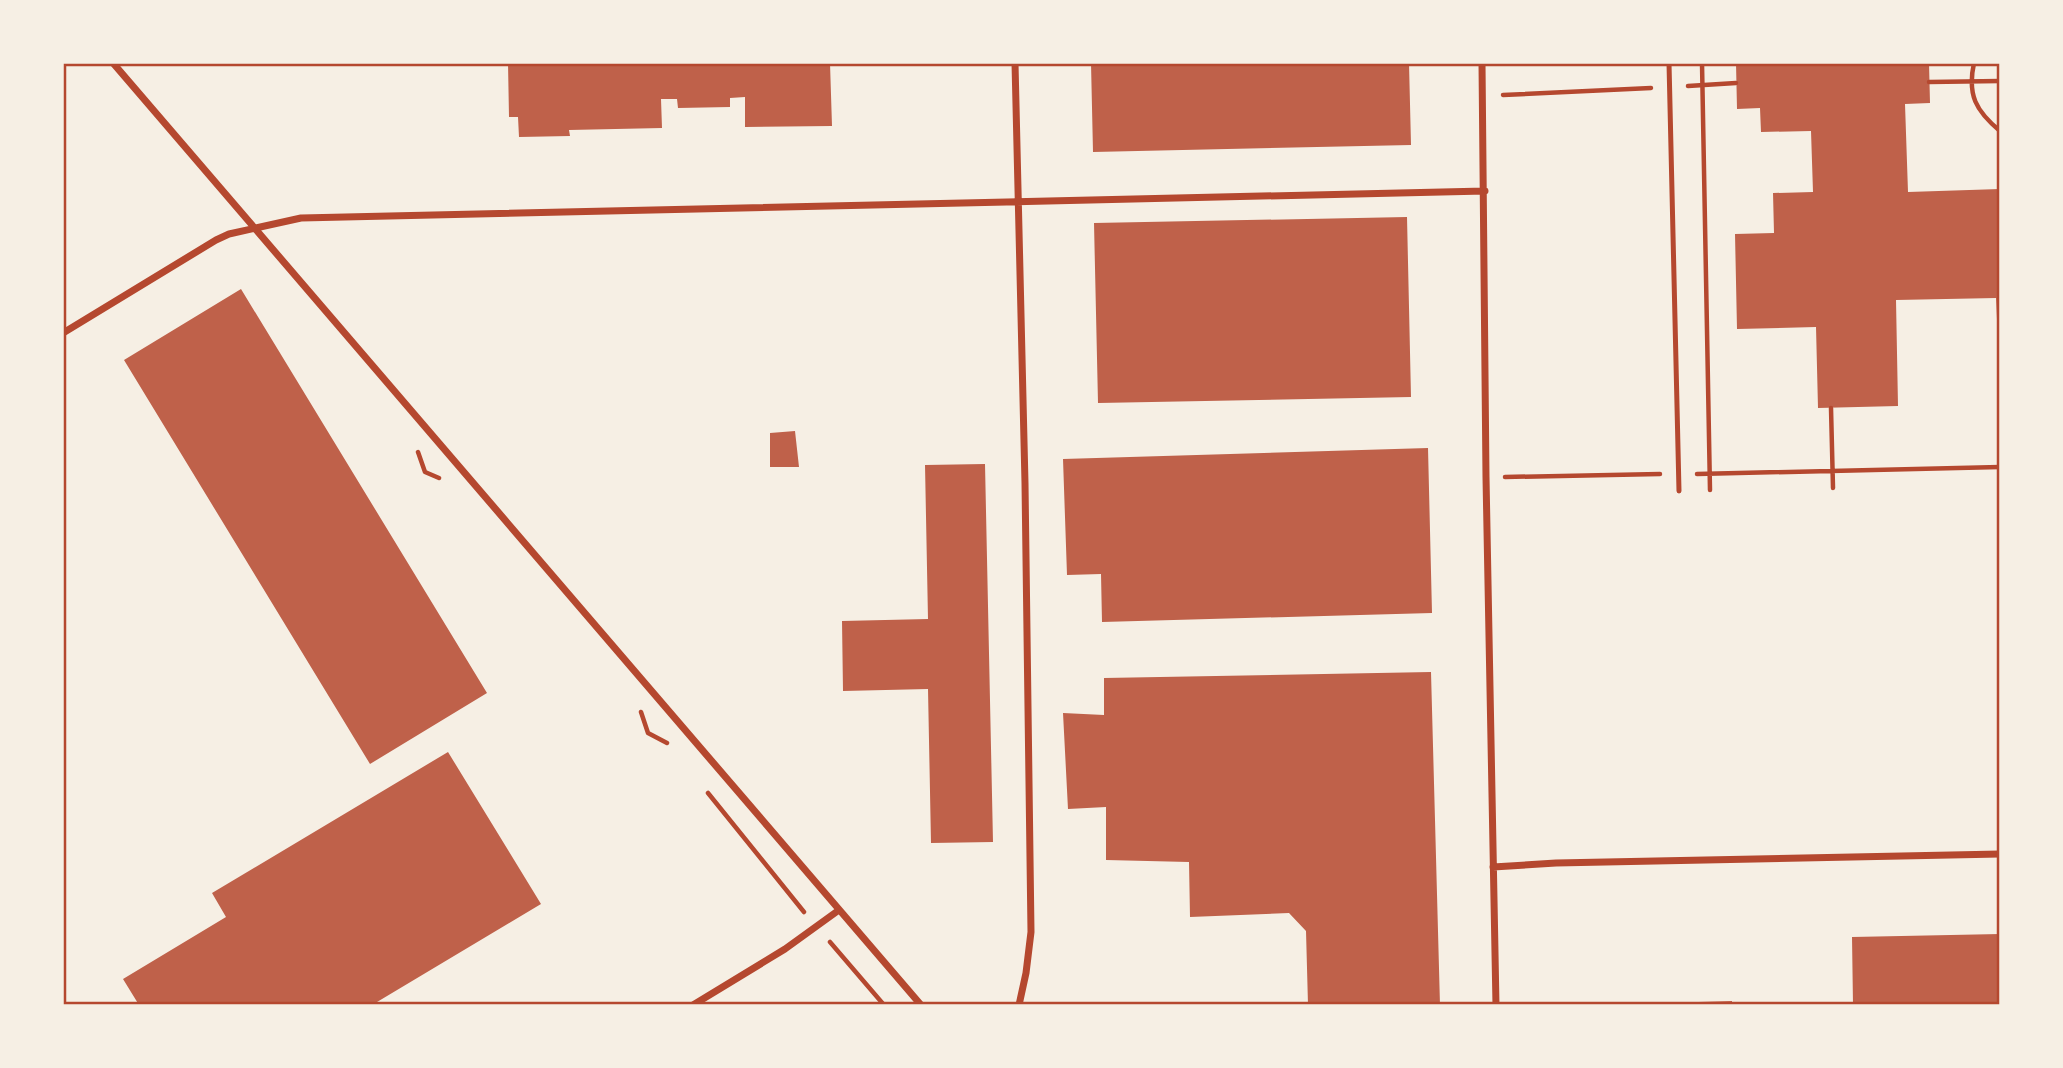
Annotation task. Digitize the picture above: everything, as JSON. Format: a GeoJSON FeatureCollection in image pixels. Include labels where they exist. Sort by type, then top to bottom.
{"type":"FeatureCollection","features":[{"type":"Feature","properties":{"kind":"street"},"geometry":{"type":"LineString","coordinates":[[113,63],[921,1005]]}},
{"type":"Feature","properties":{"kind":"street"},"geometry":{"type":"LineString","coordinates":[[1015,63],[1026,483],[1031,932],[1019,1005]]}},
{"type":"Feature","properties":{"kind":"street"},"geometry":{"type":"LineString","coordinates":[[1482,63],[1486,477],[1496,1005]]}},
{"type":"Feature","properties":{"kind":"street"},"geometry":{"type":"LineString","coordinates":[[63,333],[216,240],[229,234],[301,218],[1485,191]]}},
{"type":"Feature","properties":{"kind":"street"},"geometry":{"type":"LineString","coordinates":[[1493,867],[2000,854]]}},
{"type":"Feature","properties":{"kind":"street"},"geometry":{"type":"LineString","coordinates":[[693,1005],[785,949],[839,911]]}},
{"type":"Feature","properties":{"kind":"lane"},"geometry":{"type":"LineString","coordinates":[[1669,63],[1679,491]]}},
{"type":"Feature","properties":{"kind":"path"},"geometry":{"type":"LineString","coordinates":[[1702,63],[1710,490]]}},
{"type":"Feature","properties":{"kind":"path"},"geometry":{"type":"LineString","coordinates":[[1974,63],[1970,81],[1975,102],[1983,116],[2000,131]]}},
{"type":"Feature","properties":{"kind":"path"},"geometry":{"type":"LineString","coordinates":[[1929,82],[2000,81]]}},
{"type":"Feature","properties":{"kind":"path"},"geometry":{"type":"LineString","coordinates":[[1483,96],[1736,83]]}},
{"type":"Feature","properties":{"kind":"path"},"geometry":{"type":"LineString","coordinates":[[1831,408],[1833,488]]}},
{"type":"Feature","properties":{"kind":"path"},"geometry":{"type":"LineString","coordinates":[[1486,477],[2000,467]]}},
{"type":"Feature","properties":{"kind":"building"},"geometry":{"type":"Polygon","coordinates":[[[508,63],[662,63],[662,66],[830,63],[832,126],[745,127],[745,97],[730,98],[730,107],[678,108],[677,99],[661,99],[662,128],[569,130],[570,136],[519,137],[518,117],[509,117],[508,63]]]}},
{"type":"Feature","properties":{"kind":"building"},"geometry":{"type":"Polygon","coordinates":[[[1091,63],[1409,63],[1411,145],[1093,152],[1091,63]]]}},
{"type":"Feature","properties":{"kind":"building"},"geometry":{"type":"Polygon","coordinates":[[[1736,63],[1929,63],[1930,103],[1905,104],[1908,192],[2000,189],[2000,319],[1997,319],[1996,298],[1896,300],[1898,406],[1818,408],[1816,327],[1737,329],[1735,234],[1774,233],[1773,193],[1813,192],[1811,131],[1761,132],[1760,108],[1737,109],[1736,63]]]}},
{"type":"Feature","properties":{"kind":"building"},"geometry":{"type":"Polygon","coordinates":[[[1407,217],[1411,397],[1098,403],[1094,223],[1407,217]]]}},
{"type":"Feature","properties":{"kind":"building"},"geometry":{"type":"Polygon","coordinates":[[[241,289],[487,693],[370,764],[124,360],[241,289]]]}},
{"type":"Feature","properties":{"kind":"building"},"geometry":{"type":"Polygon","coordinates":[[[795,431],[799,467],[770,467],[770,433],[795,431]]]}},
{"type":"Feature","properties":{"kind":"building"},"geometry":{"type":"Polygon","coordinates":[[[1428,448],[1432,613],[1102,622],[1101,574],[1067,575],[1063,459],[1428,448]]]}},
{"type":"Feature","properties":{"kind":"building"},"geometry":{"type":"Polygon","coordinates":[[[985,464],[993,842],[931,843],[928,689],[843,691],[842,621],[928,619],[925,465],[985,464]]]}},
{"type":"Feature","properties":{"kind":"building"},"geometry":{"type":"Polygon","coordinates":[[[1431,672],[1440,1005],[1308,1005],[1306,931],[1289,913],[1190,917],[1189,862],[1106,860],[1106,807],[1068,809],[1063,713],[1104,715],[1104,678],[1431,672]]]}},
{"type":"Feature","properties":{"kind":"building"},"geometry":{"type":"Polygon","coordinates":[[[448,752],[541,904],[372,1005],[139,1005],[123,979],[226,917],[212,893],[448,752]]]}},
{"type":"Feature","properties":{"kind":"building"},"geometry":{"type":"Polygon","coordinates":[[[2000,934],[2000,1005],[1853,1005],[1852,937],[2000,934]]]}},
{"type":"Feature","properties":{"kind":"building"},"geometry":{"type":"Polygon","coordinates":[[[1732,1001],[1732,1005],[1665,1005],[1665,1003],[1732,1001]]]}}]}
